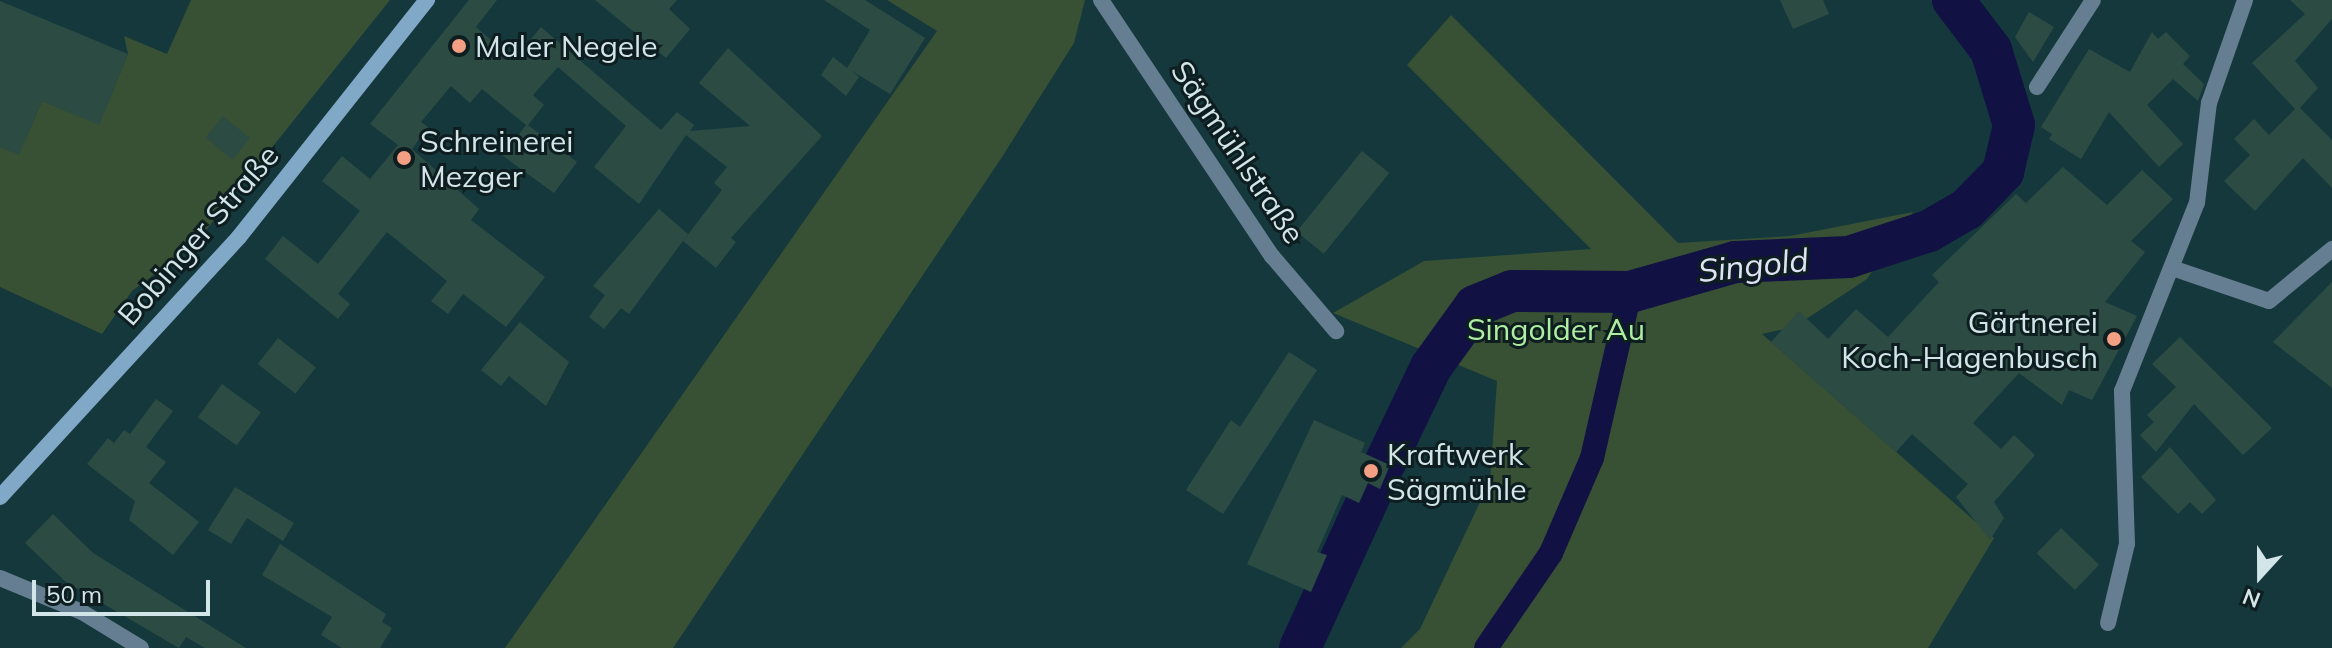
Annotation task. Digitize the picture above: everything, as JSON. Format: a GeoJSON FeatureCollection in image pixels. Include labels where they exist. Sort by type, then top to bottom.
{"type":"FeatureCollection","features":[{"type":"Feature","properties":{"kind":"main road","name":"Bobinger Straße"},"geometry":{"type":"LineString","coordinates":[[0,497],[239,237],[427,0]]}},
{"type":"Feature","properties":{"kind":"street","name":"Sägmühlstraße"},"geometry":{"type":"LineString","coordinates":[[1101,0],[1272,256],[1336,331]]}},
{"type":"Feature","properties":{"kind":"street"},"geometry":{"type":"LineString","coordinates":[[2037,87],[2093,0]]}},
{"type":"Feature","properties":{"kind":"street"},"geometry":{"type":"LineString","coordinates":[[2108,623],[2127,544],[2122,391],[2175,269],[2197,203],[2209,103],[2245,0]]}},
{"type":"Feature","properties":{"kind":"street"},"geometry":{"type":"LineString","coordinates":[[2175,269],[2269,301],[2332,249]]}},
{"type":"Feature","properties":{"kind":"street"},"geometry":{"type":"LineString","coordinates":[[0,578],[82,612],[141,648]]}},
{"type":"Feature","properties":{"kind":"green space"},"geometry":{"type":"Polygon","coordinates":[[[191,0],[390,0],[194,245],[132,291],[102,334],[0,287],[0,147],[19,154],[42,101],[99,124],[128,54],[124,36],[167,54],[191,0]]]}},
{"type":"Feature","properties":{"kind":"green space"},"geometry":{"type":"Polygon","coordinates":[[[887,0],[1085,0],[1074,43],[1002,157],[673,648],[505,648],[937,31],[887,0]]]}},
{"type":"Feature","properties":{"kind":"green space","name":"Singolder Au"},"geometry":{"type":"Polygon","coordinates":[[[1451,15],[1678,243],[1790,236],[1913,212],[1867,279],[1794,327],[1762,334],[1994,538],[1928,648],[1401,648],[1420,629],[1490,481],[1497,381],[1333,313],[1424,261],[1591,249],[1407,65],[1451,15]]]}},
{"type":"Feature","properties":{"kind":"building"},"geometry":{"type":"Polygon","coordinates":[[[469,0],[497,0],[476,27],[514,60],[541,27],[661,130],[677,112],[694,125],[690,131],[750,126],[699,83],[728,48],[822,136],[731,238],[736,242],[716,268],[683,241],[722,190],[714,183],[727,167],[686,135],[639,204],[594,167],[626,126],[558,67],[533,95],[544,105],[528,125],[577,162],[554,193],[503,156],[526,125],[482,89],[470,103],[451,86],[421,122],[428,127],[412,149],[479,209],[471,220],[545,277],[506,327],[463,294],[448,314],[431,301],[447,281],[387,232],[338,294],[350,304],[338,319],[265,259],[283,236],[318,264],[360,211],[322,181],[342,156],[370,179],[398,145],[370,124],[469,0]]]}},
{"type":"Feature","properties":{"kind":"building"},"geometry":{"type":"Polygon","coordinates":[[[595,0],[677,0],[669,9],[690,29],[666,58],[595,0]]]}},
{"type":"Feature","properties":{"kind":"building"},"geometry":{"type":"Polygon","coordinates":[[[824,0],[865,0],[925,38],[890,94],[852,71],[859,77],[846,96],[821,75],[833,57],[847,68],[870,30],[824,0]]]}},
{"type":"Feature","properties":{"kind":"building"},"geometry":{"type":"Polygon","coordinates":[[[1780,0],[1823,0],[1829,14],[1793,29],[1780,0]]]}},
{"type":"Feature","properties":{"kind":"building"},"geometry":{"type":"Polygon","coordinates":[[[2290,0],[2332,0],[2332,19],[2295,61],[2318,88],[2300,108],[2332,140],[2332,188],[2303,158],[2255,211],[2224,181],[2250,155],[2234,139],[2254,119],[2269,135],[2295,109],[2252,63],[2305,14],[2290,0]]]}},
{"type":"Feature","properties":{"kind":"building"},"geometry":{"type":"Polygon","coordinates":[[[0,1],[128,54],[99,125],[42,101],[19,155],[0,147],[0,1]]]}},
{"type":"Feature","properties":{"kind":"building"},"geometry":{"type":"Polygon","coordinates":[[[2029,12],[2054,27],[2033,62],[2015,37],[2029,12]]]}},
{"type":"Feature","properties":{"kind":"building"},"geometry":{"type":"Polygon","coordinates":[[[2152,32],[2158,39],[2166,32],[2190,56],[2183,64],[2204,84],[2198,101],[2173,79],[2147,105],[2183,144],[2159,167],[2109,112],[2081,159],[2049,139],[2052,134],[2041,127],[2089,49],[2130,72],[2152,32]]]}},
{"type":"Feature","properties":{"kind":"building"},"geometry":{"type":"Polygon","coordinates":[[[223,116],[250,138],[233,160],[205,138],[223,116]]]}},
{"type":"Feature","properties":{"kind":"building"},"geometry":{"type":"Polygon","coordinates":[[[1362,151],[1389,173],[1324,254],[1297,232],[1362,151]]]}},
{"type":"Feature","properties":{"kind":"building"},"geometry":{"type":"Polygon","coordinates":[[[2063,167],[2107,205],[2142,170],[2173,199],[2131,241],[2145,252],[2105,302],[2137,316],[2092,400],[2069,390],[2062,405],[2019,373],[1973,423],[2001,449],[2014,435],[2035,455],[1994,502],[2004,518],[1990,540],[1956,497],[1968,484],[1912,434],[1896,452],[1771,342],[1799,311],[1828,339],[1856,309],[1888,337],[1939,282],[1932,275],[2016,194],[2026,203],[2063,167]]]}},
{"type":"Feature","properties":{"kind":"building"},"geometry":{"type":"Polygon","coordinates":[[[659,209],[688,234],[629,314],[621,308],[604,329],[589,317],[605,295],[593,286],[659,209]]]}},
{"type":"Feature","properties":{"kind":"building"},"geometry":{"type":"Polygon","coordinates":[[[2332,282],[2332,388],[2273,342],[2332,282]]]}},
{"type":"Feature","properties":{"kind":"building"},"geometry":{"type":"Polygon","coordinates":[[[520,322],[569,362],[546,406],[509,376],[501,386],[481,370],[520,322]]]}},
{"type":"Feature","properties":{"kind":"building"},"geometry":{"type":"Polygon","coordinates":[[[2180,337],[2272,428],[2243,455],[2194,404],[2156,452],[2140,435],[2154,422],[2147,415],[2176,387],[2152,364],[2180,337]]]}},
{"type":"Feature","properties":{"kind":"building"},"geometry":{"type":"Polygon","coordinates":[[[278,338],[316,368],[296,394],[258,364],[278,338]]]}},
{"type":"Feature","properties":{"kind":"building"},"geometry":{"type":"Polygon","coordinates":[[[1289,352],[1317,370],[1223,514],[1186,490],[1231,420],[1240,427],[1289,352]]]}},
{"type":"Feature","properties":{"kind":"building"},"geometry":{"type":"Polygon","coordinates":[[[222,384],[261,412],[237,445],[198,417],[222,384]]]}},
{"type":"Feature","properties":{"kind":"building"},"geometry":{"type":"Polygon","coordinates":[[[156,399],[173,411],[146,447],[166,462],[149,483],[199,522],[173,555],[129,520],[135,501],[87,464],[108,438],[114,443],[124,430],[130,434],[156,399]]]}},
{"type":"Feature","properties":{"kind":"building"},"geometry":{"type":"Polygon","coordinates":[[[1314,420],[1365,443],[1361,452],[1390,465],[1380,489],[1368,483],[1359,503],[1342,495],[1317,552],[1327,555],[1311,592],[1247,564],[1314,420]]]}},
{"type":"Feature","properties":{"kind":"building"},"geometry":{"type":"Polygon","coordinates":[[[2170,447],[2216,500],[2202,514],[2190,502],[2178,514],[2141,477],[2170,447]]]}},
{"type":"Feature","properties":{"kind":"building"},"geometry":{"type":"Polygon","coordinates":[[[235,487],[294,523],[283,541],[247,518],[231,544],[208,530],[235,487]]]}},
{"type":"Feature","properties":{"kind":"building"},"geometry":{"type":"Polygon","coordinates":[[[53,514],[93,553],[246,648],[205,648],[186,637],[179,648],[66,582],[25,543],[53,514]]]}},
{"type":"Feature","properties":{"kind":"building"},"geometry":{"type":"Polygon","coordinates":[[[2061,528],[2099,565],[2075,590],[2037,553],[2061,528]]]}},
{"type":"Feature","properties":{"kind":"building"},"geometry":{"type":"Polygon","coordinates":[[[280,544],[386,614],[382,622],[392,628],[380,648],[342,648],[321,635],[332,617],[262,575],[280,544]]]}},
{"type":"Feature","properties":{"kind":"waterway","name":"Singold"},"geometry":{"type":"LineString","coordinates":[[1385,463],[1431,367],[1475,306],[1512,291],[1630,292],[1735,262],[1849,257],[1929,231],[1967,209],[2003,172],[2014,125],[1991,50],[1953,0]]}},
{"type":"Feature","properties":{"kind":"waterway"},"geometry":{"type":"LineString","coordinates":[[1486,648],[1551,553],[1592,458],[1630,292]]}},
{"type":"Feature","properties":{"kind":"waterway","name":"Singold"},"geometry":{"type":"LineString","coordinates":[[1300,648],[1374,486]]}},
{"type":"Feature","properties":{"kind":"place","name":"Maler Negele"},"geometry":{"type":"Point","coordinates":[459,46]}},
{"type":"Feature","properties":{"kind":"place","name":"Schreinerei Mezger"},"geometry":{"type":"Point","coordinates":[404,158]}},
{"type":"Feature","properties":{"kind":"place","name":"Gärtnerei Koch-Hagenbusch"},"geometry":{"type":"Point","coordinates":[2114,339]}},
{"type":"Feature","properties":{"kind":"place","name":"Kraftwerk Sägmühle"},"geometry":{"type":"Point","coordinates":[1371,471]}}]}
